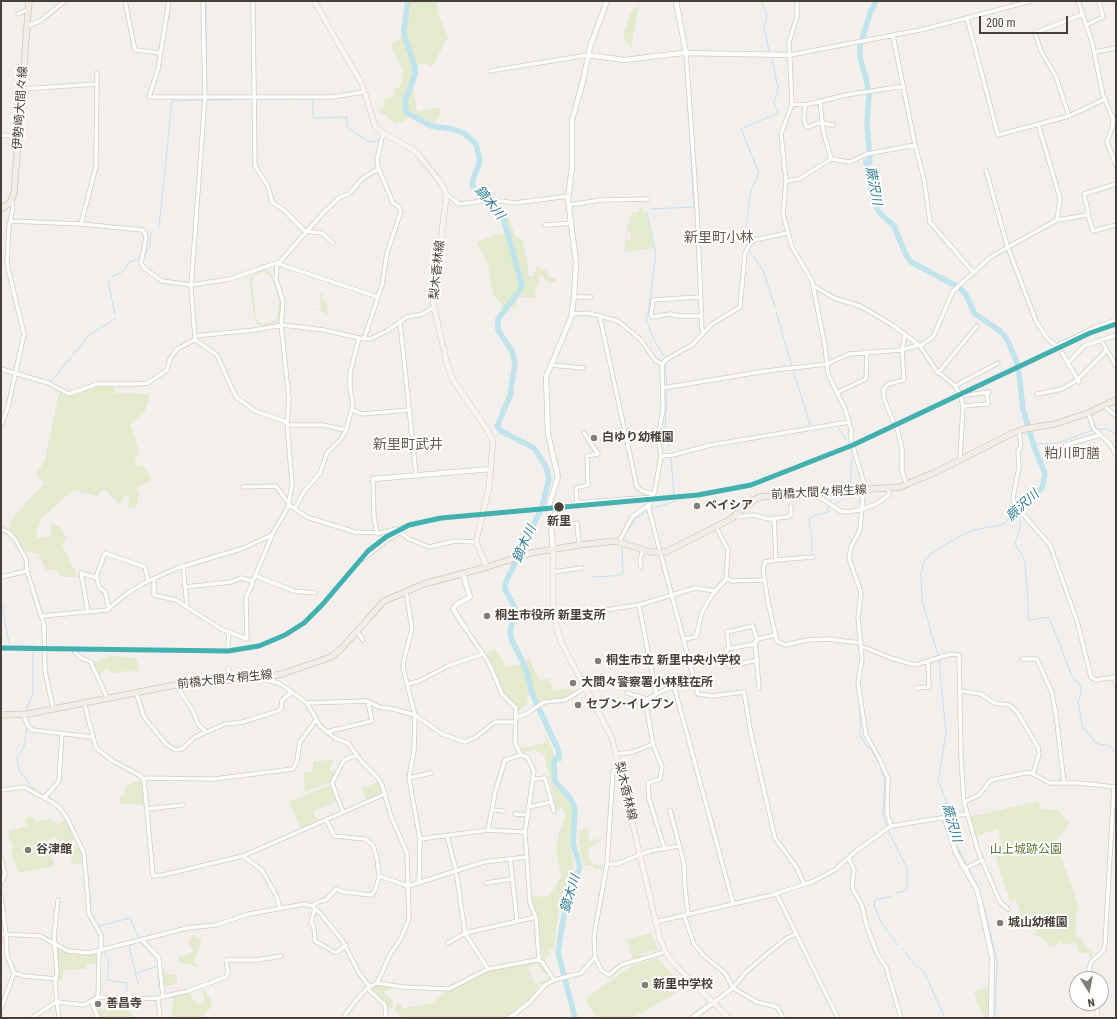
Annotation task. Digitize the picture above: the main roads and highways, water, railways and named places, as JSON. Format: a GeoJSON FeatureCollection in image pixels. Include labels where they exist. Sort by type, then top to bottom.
{"type":"FeatureCollection","features":[{"type":"Feature","properties":{"kind":"main road","name":"伊勢崎大間々線"},"geometry":{"type":"LineString","coordinates":[[1,209],[12,200],[14,193],[29,1]]}},
{"type":"Feature","properties":{"kind":"main road","name":"梨木香林線"},"geometry":{"type":"LineString","coordinates":[[314,1],[362,84],[374,123],[383,133],[415,151],[441,183],[446,194],[433,292],[434,307],[453,380],[492,438],[492,469],[476,542],[487,567]]}},
{"type":"Feature","properties":{"kind":"main road","name":"前橋大間々桐生線"},"geometry":{"type":"LineString","coordinates":[[1,715],[23,714],[204,680],[265,678],[290,672],[327,659],[338,652],[384,601],[424,584],[463,574],[514,558],[552,549],[579,545],[619,542],[643,550],[661,553],[672,550],[735,517],[752,501],[760,497],[889,488],[907,485],[1019,431],[1032,427],[1055,424],[1088,413],[1116,400]]}},
{"type":"Feature","properties":{"kind":"main road","name":"梨木香林線"},"geometry":{"type":"LineString","coordinates":[[552,549],[554,616],[562,642],[585,688],[608,728],[617,754],[655,922],[665,952],[676,967],[729,1018]]}},
{"type":"Feature","properties":{"kind":"waterway"},"geometry":{"type":"LineString","coordinates":[[206,1],[206,77]]}},
{"type":"Feature","properties":{"kind":"waterway","name":"鏑木川"},"geometry":{"type":"LineString","coordinates":[[408,1],[404,30],[415,68],[415,75],[405,101],[407,113],[431,126],[453,129],[464,133],[476,144],[480,161],[472,182],[473,187],[488,206],[503,217],[522,285],[518,293],[498,319],[498,330],[512,351],[515,363],[510,396],[497,426],[501,431],[534,448],[546,467],[549,479],[542,507],[505,584],[505,589],[515,608],[510,633],[512,641],[525,666],[532,693],[559,752],[559,759],[555,758],[554,763],[555,781],[570,798],[575,808],[573,844],[580,867],[566,902],[558,952],[575,1018]]}},
{"type":"Feature","properties":{"kind":"waterway"},"geometry":{"type":"LineString","coordinates":[[761,1],[767,15],[764,28],[769,50]]}},
{"type":"Feature","properties":{"kind":"waterway","name":"蕨沢川"},"geometry":{"type":"LineString","coordinates":[[876,1],[870,13],[860,46],[860,58],[869,95],[867,122],[870,162],[866,162],[873,201],[879,212],[894,226],[906,255],[911,262],[960,288],[966,295],[975,314],[999,330],[1007,339],[1018,365],[1023,409],[1034,446],[1045,474],[1042,488],[1017,512]]}},
{"type":"Feature","properties":{"kind":"waterway"},"geometry":{"type":"LineString","coordinates":[[747,246],[744,239],[750,197],[752,187],[759,173],[741,129],[778,113],[774,102],[778,88],[772,59]]}},
{"type":"Feature","properties":{"kind":"waterway"},"geometry":{"type":"LineString","coordinates":[[651,209],[694,207],[687,87]]}},
{"type":"Feature","properties":{"kind":"waterway"},"geometry":{"type":"LineString","coordinates":[[208,100],[251,99]]}},
{"type":"Feature","properties":{"kind":"waterway"},"geometry":{"type":"LineString","coordinates":[[256,99],[287,99]]}},
{"type":"Feature","properties":{"kind":"waterway"},"geometry":{"type":"LineString","coordinates":[[292,99],[313,99],[313,118],[347,117],[347,127],[352,131],[369,142],[379,140]]}},
{"type":"Feature","properties":{"kind":"waterway"},"geometry":{"type":"LineString","coordinates":[[159,227],[172,101],[202,100]]}},
{"type":"Feature","properties":{"kind":"waterway"},"geometry":{"type":"LineString","coordinates":[[647,213],[656,254],[648,314],[646,319],[653,338],[664,356]]}},
{"type":"Feature","properties":{"kind":"waterway"},"geometry":{"type":"LineString","coordinates":[[145,255],[150,246],[150,234],[153,231]]}},
{"type":"Feature","properties":{"kind":"waterway"},"geometry":{"type":"LineString","coordinates":[[748,249],[763,270],[775,307]]}},
{"type":"Feature","properties":{"kind":"waterway"},"geometry":{"type":"LineString","coordinates":[[111,277],[122,272],[130,262],[139,259]]}},
{"type":"Feature","properties":{"kind":"waterway"},"geometry":{"type":"LineString","coordinates":[[108,281],[115,314]]}},
{"type":"Feature","properties":{"kind":"waterway"},"geometry":{"type":"LineString","coordinates":[[776,312],[792,367]]}},
{"type":"Feature","properties":{"kind":"waterway"},"geometry":{"type":"LineString","coordinates":[[51,382],[89,335],[115,319]]}},
{"type":"Feature","properties":{"kind":"waterway"},"geometry":{"type":"LineString","coordinates":[[665,364],[667,385]]}},
{"type":"Feature","properties":{"kind":"waterway"},"geometry":{"type":"LineString","coordinates":[[793,370],[810,425],[812,427]]}},
{"type":"Feature","properties":{"kind":"waterway"},"geometry":{"type":"LineString","coordinates":[[667,389],[665,433],[669,448]]}},
{"type":"Feature","properties":{"kind":"waterway"},"geometry":{"type":"LineString","coordinates":[[1,429],[9,409]]}},
{"type":"Feature","properties":{"kind":"waterway"},"geometry":{"type":"LineString","coordinates":[[837,426],[846,440]]}},
{"type":"Feature","properties":{"kind":"waterway"},"geometry":{"type":"LineString","coordinates":[[1096,429],[1107,429],[1116,434]]}},
{"type":"Feature","properties":{"kind":"waterway"},"geometry":{"type":"LineString","coordinates":[[1033,442],[1037,444],[1058,443],[1093,430]]}},
{"type":"Feature","properties":{"kind":"waterway"},"geometry":{"type":"LineString","coordinates":[[851,447],[852,453]]}},
{"type":"Feature","properties":{"kind":"waterway"},"geometry":{"type":"LineString","coordinates":[[671,457],[674,495]]}},
{"type":"Feature","properties":{"kind":"waterway"},"geometry":{"type":"LineString","coordinates":[[850,487],[852,457]]}},
{"type":"Feature","properties":{"kind":"waterway"},"geometry":{"type":"LineString","coordinates":[[833,506],[847,496],[849,492]]}},
{"type":"Feature","properties":{"kind":"waterway"},"geometry":{"type":"LineString","coordinates":[[651,509],[676,501]]}},
{"type":"Feature","properties":{"kind":"waterway"},"geometry":{"type":"LineString","coordinates":[[811,554],[812,543],[809,519],[829,512],[827,508],[830,507]]}},
{"type":"Feature","properties":{"kind":"waterway"},"geometry":{"type":"LineString","coordinates":[[629,529],[635,519],[647,511]]}},
{"type":"Feature","properties":{"kind":"waterway"},"geometry":{"type":"LineString","coordinates":[[938,656],[922,600],[921,574],[924,561],[930,554],[960,536],[974,530],[1002,525],[1017,512],[1021,524],[1015,544],[1025,561],[1029,620],[1049,617],[1072,676],[1081,687],[1081,694],[1078,701],[1082,726],[1095,742],[1101,745],[1107,744],[1116,752]]}},
{"type":"Feature","properties":{"kind":"waterway"},"geometry":{"type":"LineString","coordinates":[[1,532],[7,534]]}},
{"type":"Feature","properties":{"kind":"waterway"},"geometry":{"type":"LineString","coordinates":[[591,577],[623,574],[622,546]]}},
{"type":"Feature","properties":{"kind":"waterway"},"geometry":{"type":"LineString","coordinates":[[1,599],[9,643]]}},
{"type":"Feature","properties":{"kind":"waterway"},"geometry":{"type":"LineString","coordinates":[[10,646],[34,646],[35,648]]}},
{"type":"Feature","properties":{"kind":"waterway"},"geometry":{"type":"LineString","coordinates":[[26,711],[33,692],[33,653],[35,651]]}},
{"type":"Feature","properties":{"kind":"waterway","name":"蕨沢川"},"geometry":{"type":"LineString","coordinates":[[939,659],[946,734],[938,781],[946,800],[949,815]]}},
{"type":"Feature","properties":{"kind":"waterway"},"geometry":{"type":"LineString","coordinates":[[856,683],[860,661]]}},
{"type":"Feature","properties":{"kind":"waterway"},"geometry":{"type":"LineString","coordinates":[[860,711],[860,735],[879,763]]}},
{"type":"Feature","properties":{"kind":"waterway"},"geometry":{"type":"LineString","coordinates":[[27,728],[24,747],[17,758],[19,770],[36,792]]}},
{"type":"Feature","properties":{"kind":"waterway"},"geometry":{"type":"LineString","coordinates":[[880,769],[885,779],[883,815],[886,825]]}},
{"type":"Feature","properties":{"kind":"waterway"},"geometry":{"type":"LineString","coordinates":[[48,797],[61,806]]}},
{"type":"Feature","properties":{"kind":"waterway","name":"蕨沢川"},"geometry":{"type":"LineString","coordinates":[[949,818],[952,834]]}},
{"type":"Feature","properties":{"kind":"waterway"},"geometry":{"type":"LineString","coordinates":[[69,819],[85,852]]}},
{"type":"Feature","properties":{"kind":"waterway"},"geometry":{"type":"LineString","coordinates":[[888,830],[907,868],[907,890],[896,893]]}},
{"type":"Feature","properties":{"kind":"waterway","name":"蕨沢川"},"geometry":{"type":"LineString","coordinates":[[955,843],[979,888],[995,952],[997,962],[995,1018]]}},
{"type":"Feature","properties":{"kind":"waterway"},"geometry":{"type":"LineString","coordinates":[[86,855],[89,890]]}},
{"type":"Feature","properties":{"kind":"waterway"},"geometry":{"type":"LineString","coordinates":[[90,894],[91,914]]}},
{"type":"Feature","properties":{"kind":"waterway"},"geometry":{"type":"LineString","coordinates":[[891,896],[875,900],[874,905],[882,924],[898,945]]}},
{"type":"Feature","properties":{"kind":"waterway"},"geometry":{"type":"LineString","coordinates":[[98,926],[130,918],[139,938]]}},
{"type":"Feature","properties":{"kind":"waterway"},"geometry":{"type":"LineString","coordinates":[[98,926],[102,933],[103,947]]}},
{"type":"Feature","properties":{"kind":"waterway"},"geometry":{"type":"LineString","coordinates":[[140,942],[149,950]]}},
{"type":"Feature","properties":{"kind":"waterway"},"geometry":{"type":"LineString","coordinates":[[133,944],[129,946],[138,984]]}},
{"type":"Feature","properties":{"kind":"waterway"},"geometry":{"type":"LineString","coordinates":[[902,948],[914,964]]}},
{"type":"Feature","properties":{"kind":"waterway"},"geometry":{"type":"LineString","coordinates":[[104,952],[109,961],[107,980],[127,983],[127,990]]}},
{"type":"Feature","properties":{"kind":"waterway"},"geometry":{"type":"LineString","coordinates":[[158,962],[159,985]]}},
{"type":"Feature","properties":{"kind":"waterway"},"geometry":{"type":"LineString","coordinates":[[136,973],[158,966]]}},
{"type":"Feature","properties":{"kind":"waterway"},"geometry":{"type":"LineString","coordinates":[[916,966],[924,972],[945,1018]]}},
{"type":"Feature","properties":{"kind":"place","name":"白ゆり幼稚園"},"geometry":{"type":"Point","coordinates":[594,438]}},
{"type":"Feature","properties":{"kind":"place","name":"ベイシア"},"geometry":{"type":"Point","coordinates":[697,506]}},
{"type":"Feature","properties":{"kind":"place","name":"新里"},"geometry":{"type":"Point","coordinates":[559,507]}},
{"type":"Feature","properties":{"kind":"place","name":"桐生市役所 新里支所"},"geometry":{"type":"Point","coordinates":[487,616]}},
{"type":"Feature","properties":{"kind":"place","name":"桐生市立 新里中央小学校"},"geometry":{"type":"Point","coordinates":[598,661]}},
{"type":"Feature","properties":{"kind":"place","name":"大間々警察署小林駐在所"},"geometry":{"type":"Point","coordinates":[573,683]}},
{"type":"Feature","properties":{"kind":"place","name":"セブン-イレブン"},"geometry":{"type":"Point","coordinates":[578,705]}},
{"type":"Feature","properties":{"kind":"place","name":"谷津館"},"geometry":{"type":"Point","coordinates":[28,850]}},
{"type":"Feature","properties":{"kind":"place","name":"城山幼稚園"},"geometry":{"type":"Point","coordinates":[1000,923]}},
{"type":"Feature","properties":{"kind":"place","name":"新里中学校"},"geometry":{"type":"Point","coordinates":[645,985]}},
{"type":"Feature","properties":{"kind":"place","name":"善昌寺"},"geometry":{"type":"Point","coordinates":[98,1004]}},
{"type":"Feature","properties":{"kind":"district","name":"新里町小林"},"geometry":{"type":"Point","coordinates":[719,238]}},
{"type":"Feature","properties":{"kind":"district","name":"新里町武井"},"geometry":{"type":"Point","coordinates":[408,445]}},
{"type":"Feature","properties":{"kind":"district","name":"粕川町膳"},"geometry":{"type":"Point","coordinates":[1072,454]}},
{"type":"Feature","properties":{"kind":"park label","name":"山上城跡公園"},"geometry":{"type":"Point","coordinates":[1026,850]}}]}
